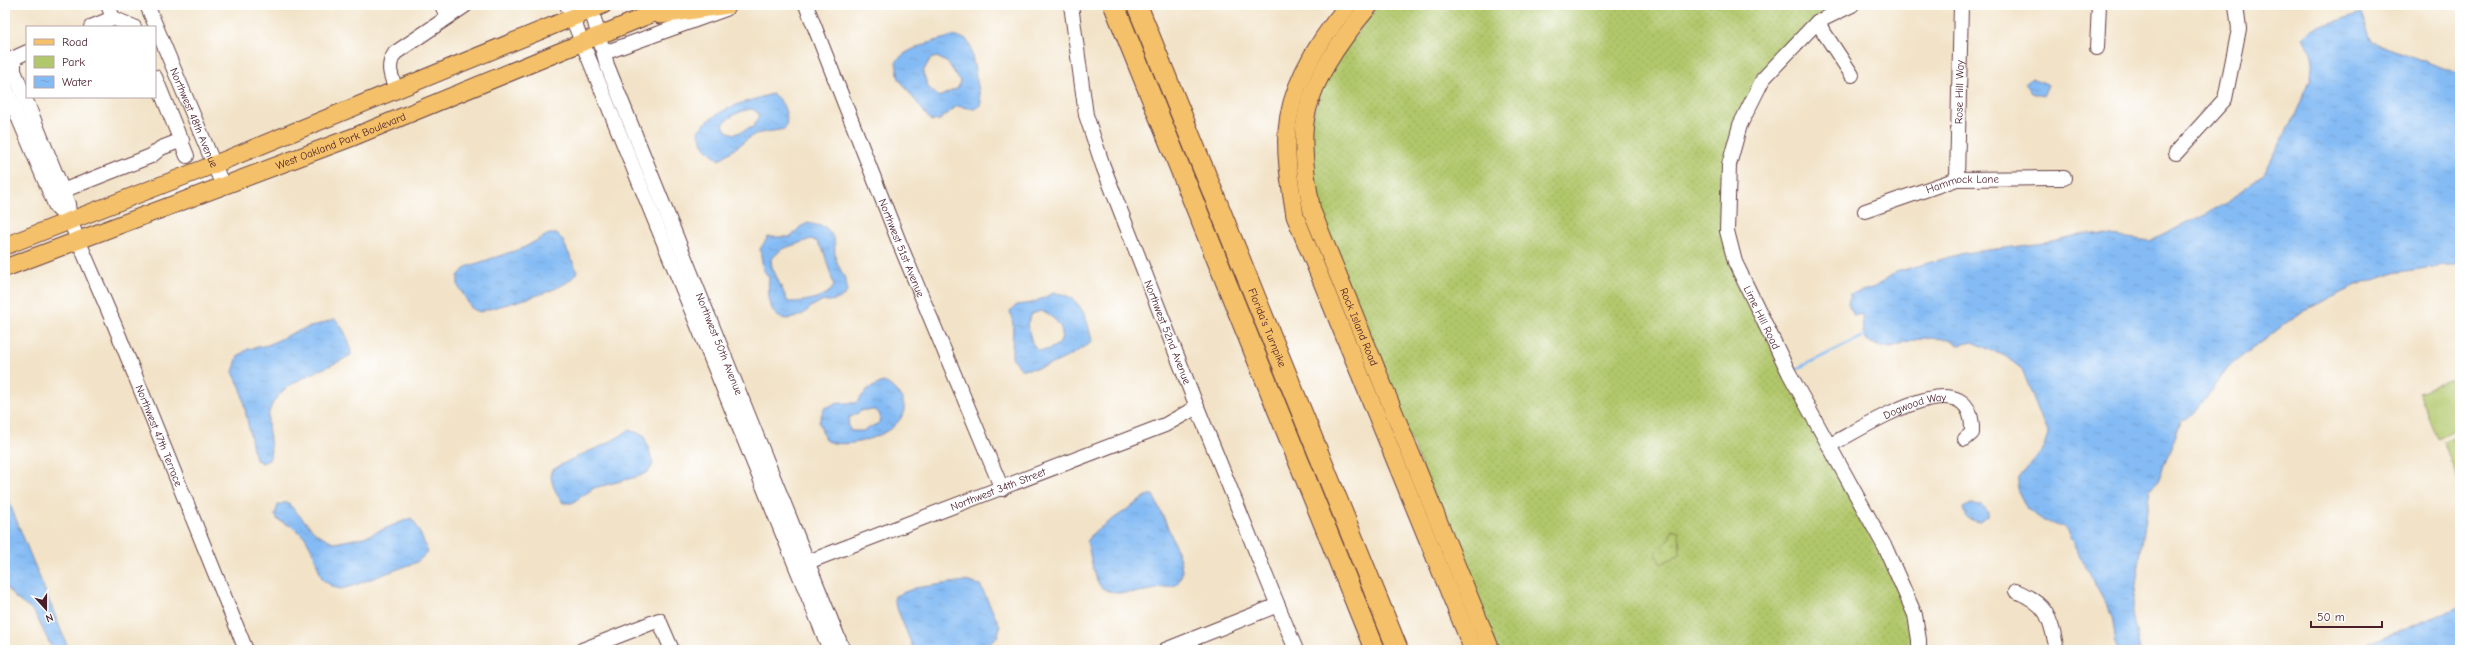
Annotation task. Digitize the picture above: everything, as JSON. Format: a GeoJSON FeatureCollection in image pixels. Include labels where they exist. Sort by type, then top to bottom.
{"type":"FeatureCollection","features":[{"type":"Feature","properties":{"kind":"highway","name":"Florida's Turnpike"},"geometry":{"type":"LineString","coordinates":[[1114,5],[1375,650]]}},
{"type":"Feature","properties":{"kind":"highway","name":"Florida's Turnpike"},"geometry":{"type":"LineString","coordinates":[[1136,5],[1398,650]]}},
{"type":"Feature","properties":{"kind":"main road","name":"West Oakland Park Boulevard"},"geometry":{"type":"LineString","coordinates":[[5,268],[354,137],[673,5]]}},
{"type":"Feature","properties":{"kind":"main road"},"geometry":{"type":"LineString","coordinates":[[639,20],[685,10],[728,5]]}},
{"type":"Feature","properties":{"kind":"main road","name":"Rock Island Road"},"geometry":{"type":"LineString","coordinates":[[1348,5],[1317,48],[1294,96],[1287,130],[1287,168],[1296,216],[1473,650]]}},
{"type":"Feature","properties":{"kind":"main road","name":"Rock Island Road"},"geometry":{"type":"LineString","coordinates":[[1370,5],[1337,48],[1310,102],[1304,131],[1304,167],[1312,211],[1491,650]]}},
{"type":"Feature","properties":{"kind":"main road"},"geometry":{"type":"LineString","coordinates":[[5,246],[213,165],[396,89],[570,11],[594,7]]}},
{"type":"Feature","properties":{"kind":"street"},"geometry":{"type":"LineString","coordinates":[[108,5],[113,18]]}},
{"type":"Feature","properties":{"kind":"street","name":"Northwest 48th Avenue"},"geometry":{"type":"LineString","coordinates":[[147,5],[156,26]]}},
{"type":"Feature","properties":{"kind":"street"},"geometry":{"type":"LineString","coordinates":[[396,89],[390,74],[390,61],[395,53],[444,11],[466,5]]}},
{"type":"Feature","properties":{"kind":"street"},"geometry":{"type":"LineString","coordinates":[[604,53],[736,5]]}},
{"type":"Feature","properties":{"kind":"street","name":"Northwest 51st Avenue"},"geometry":{"type":"LineString","coordinates":[[806,5],[901,247],[1002,489]]}},
{"type":"Feature","properties":{"kind":"street","name":"Northwest 52nd Avenue"},"geometry":{"type":"LineString","coordinates":[[1071,5],[1086,115],[1103,166],[1197,407],[1296,650]]}},
{"type":"Feature","properties":{"kind":"street","name":"Lime Hill Road"},"geometry":{"type":"LineString","coordinates":[[1852,5],[1817,22],[1763,79],[1740,125],[1729,165],[1727,231],[1735,262],[1789,373],[1886,548],[1914,615],[1919,640],[1919,650]]}},
{"type":"Feature","properties":{"kind":"street","name":"Rose Hill Way"},"geometry":{"type":"LineString","coordinates":[[1957,178],[1961,5]]}},
{"type":"Feature","properties":{"kind":"street"},"geometry":{"type":"LineString","coordinates":[[2097,48],[2099,5]]}},
{"type":"Feature","properties":{"kind":"street"},"geometry":{"type":"LineString","coordinates":[[2176,153],[2225,99],[2238,29],[2236,5]]}},
{"type":"Feature","properties":{"kind":"street","name":"Northwest 50th Avenue"},"geometry":{"type":"LineString","coordinates":[[594,7],[599,36],[604,53],[706,310],[732,392],[802,564],[843,650]]}},
{"type":"Feature","properties":{"kind":"street","name":"Northwest 50th Avenue"},"geometry":{"type":"LineString","coordinates":[[570,11],[693,315],[732,392]]}},
{"type":"Feature","properties":{"kind":"street"},"geometry":{"type":"LineString","coordinates":[[93,26],[113,18],[132,26]]}},
{"type":"Feature","properties":{"kind":"street"},"geometry":{"type":"LineString","coordinates":[[1817,22],[1852,75]]}},
{"type":"Feature","properties":{"kind":"street","name":"Northwest 48th Avenue"},"geometry":{"type":"LineString","coordinates":[[156,27],[223,186]]}},
{"type":"Feature","properties":{"kind":"street"},"geometry":{"type":"LineString","coordinates":[[9,55],[26,52]]}},
{"type":"Feature","properties":{"kind":"street","name":"Northwest 47th Terrace"},"geometry":{"type":"LineString","coordinates":[[9,55],[14,71],[68,204],[70,221],[121,341],[246,650]]}},
{"type":"Feature","properties":{"kind":"street","name":"Northwest 48th Avenue"},"geometry":{"type":"LineString","coordinates":[[156,79],[182,140],[187,156]]}},
{"type":"Feature","properties":{"kind":"street","name":"Northwest 47th Terrace"},"geometry":{"type":"LineString","coordinates":[[5,86],[56,207],[70,221]]}},
{"type":"Feature","properties":{"kind":"street"},"geometry":{"type":"LineString","coordinates":[[62,191],[151,156],[161,148],[182,140]]}},
{"type":"Feature","properties":{"kind":"street","name":"Hammock Lane"},"geometry":{"type":"LineString","coordinates":[[1865,211],[1957,178],[2064,178]]}},
{"type":"Feature","properties":{"kind":"street"},"geometry":{"type":"LineString","coordinates":[[661,238],[675,232]]}},
{"type":"Feature","properties":{"kind":"street"},"geometry":{"type":"LineString","coordinates":[[693,315],[706,310]]}},
{"type":"Feature","properties":{"kind":"street","name":"Dogwood Way"},"geometry":{"type":"LineString","coordinates":[[1830,445],[1889,412],[1930,398],[1953,396],[1966,404],[1973,417],[1972,433],[1965,439]]}},
{"type":"Feature","properties":{"kind":"street","name":"Northwest 34th Street"},"geometry":{"type":"LineString","coordinates":[[802,564],[1002,489],[1165,425],[1197,407]]}},
{"type":"Feature","properties":{"kind":"street","name":"Northwest 50th Avenue"},"geometry":{"type":"LineString","coordinates":[[802,564],[830,650]]}},
{"type":"Feature","properties":{"kind":"street"},"geometry":{"type":"LineString","coordinates":[[2016,591],[2035,599],[2051,619],[2057,650]]}},
{"type":"Feature","properties":{"kind":"street"},"geometry":{"type":"LineString","coordinates":[[1165,650],[1278,605]]}},
{"type":"Feature","properties":{"kind":"street"},"geometry":{"type":"LineString","coordinates":[[582,650],[659,620],[672,650]]}},
{"type":"Feature","properties":{"kind":"green space"},"geometry":{"type":"Polygon","coordinates":[[[1378,5],[1852,5],[1817,22],[1763,79],[1740,125],[1727,231],[1915,615],[1919,650],[1497,650],[1317,212],[1306,137],[1325,78],[1378,5]]]}},
{"type":"Feature","properties":{"kind":"green space"},"geometry":{"type":"Polygon","coordinates":[[[2460,377],[2460,428],[2438,439],[2419,392],[2460,377]]]}},
{"type":"Feature","properties":{"kind":"green space"},"geometry":{"type":"Polygon","coordinates":[[[2460,435],[2460,485],[2443,442],[2460,435]]]}},
{"type":"Feature","properties":{"kind":"green space"},"geometry":{"type":"Polygon","coordinates":[[[1672,529],[1679,531],[1680,554],[1661,564],[1656,553],[1669,540],[1672,529]]]}},
{"type":"Feature","properties":{"kind":"water"},"geometry":{"type":"Polygon","coordinates":[[[2361,13],[2372,42],[2460,74],[2460,265],[2445,265],[2394,273],[2354,287],[2298,314],[2227,368],[2199,408],[2181,422],[2158,481],[2150,489],[2132,613],[2140,650],[2117,650],[2112,616],[2065,528],[2044,521],[2027,509],[2017,489],[2019,478],[2043,449],[2048,435],[2022,369],[2005,356],[1972,342],[1959,345],[1950,339],[1921,338],[1891,348],[1867,342],[1863,332],[1862,314],[1854,316],[1848,303],[1850,294],[1873,288],[1896,272],[1964,253],[2053,242],[2088,233],[2151,241],[2227,203],[2265,172],[2296,113],[2311,78],[2313,55],[2303,36],[2312,29],[2361,13]]]}},
{"type":"Feature","properties":{"kind":"water"},"geometry":{"type":"Polygon","coordinates":[[[954,36],[966,39],[970,45],[981,102],[979,107],[974,109],[957,106],[940,120],[931,121],[899,79],[896,62],[900,57],[914,49],[931,42],[954,36]],[[937,57],[930,59],[923,72],[928,87],[939,97],[958,88],[960,81],[948,63],[937,57]]]}},
{"type":"Feature","properties":{"kind":"water"},"geometry":{"type":"Polygon","coordinates":[[[2032,78],[2048,85],[2043,96],[2032,93],[2025,83],[2032,78]]]}},
{"type":"Feature","properties":{"kind":"water"},"geometry":{"type":"Polygon","coordinates":[[[772,94],[780,100],[785,109],[787,119],[785,129],[755,134],[719,160],[704,146],[698,131],[706,123],[723,111],[732,107],[772,94]],[[752,109],[740,112],[728,119],[723,125],[726,131],[735,134],[753,127],[759,116],[757,112],[752,109]]]}},
{"type":"Feature","properties":{"kind":"water"},"geometry":{"type":"Polygon","coordinates":[[[808,223],[825,227],[830,232],[834,241],[835,257],[844,276],[847,292],[839,299],[820,302],[814,305],[804,314],[799,316],[789,319],[782,318],[776,315],[772,309],[769,294],[769,278],[763,269],[760,249],[768,237],[791,237],[800,227],[808,223]],[[811,239],[782,249],[771,259],[772,267],[788,302],[820,297],[826,294],[834,286],[824,252],[816,241],[811,239]]]}},
{"type":"Feature","properties":{"kind":"water"},"geometry":{"type":"Polygon","coordinates":[[[549,234],[557,234],[562,239],[577,271],[572,278],[562,285],[534,296],[480,312],[472,309],[458,286],[458,276],[466,267],[523,248],[549,234]]]}},
{"type":"Feature","properties":{"kind":"water"},"geometry":{"type":"Polygon","coordinates":[[[1054,293],[1063,294],[1071,298],[1082,310],[1088,325],[1092,342],[1068,357],[1049,365],[1030,369],[1021,369],[1012,357],[1013,324],[1010,311],[1017,305],[1032,303],[1054,293]],[[1041,311],[1032,314],[1027,324],[1032,343],[1038,350],[1047,350],[1059,344],[1061,339],[1062,333],[1059,324],[1041,311]]]}},
{"type":"Feature","properties":{"kind":"water"},"geometry":{"type":"Polygon","coordinates":[[[335,319],[350,345],[351,355],[301,379],[289,386],[279,395],[272,405],[268,418],[271,445],[269,460],[262,463],[255,459],[241,389],[233,372],[238,356],[248,349],[268,345],[295,332],[335,319]]]}},
{"type":"Feature","properties":{"kind":"water"},"geometry":{"type":"Polygon","coordinates":[[[883,382],[890,385],[898,393],[904,405],[902,416],[894,426],[881,434],[866,440],[851,443],[836,443],[825,440],[819,422],[824,408],[838,403],[856,403],[868,389],[883,382]],[[863,410],[849,418],[848,426],[851,431],[863,431],[879,423],[880,415],[876,410],[863,410]]]}},
{"type":"Feature","properties":{"kind":"water"},"geometry":{"type":"Polygon","coordinates":[[[629,430],[644,435],[653,464],[649,471],[640,476],[594,488],[572,503],[563,503],[551,480],[551,471],[570,460],[610,442],[629,430]]]}},
{"type":"Feature","properties":{"kind":"water"},"geometry":{"type":"Polygon","coordinates":[[[5,492],[69,650],[53,650],[34,612],[15,598],[5,585],[5,492]]]}},
{"type":"Feature","properties":{"kind":"water"},"geometry":{"type":"Polygon","coordinates":[[[1148,495],[1153,495],[1178,554],[1182,571],[1180,579],[1176,585],[1147,591],[1123,593],[1104,589],[1099,584],[1093,569],[1087,542],[1093,533],[1148,495]]]}},
{"type":"Feature","properties":{"kind":"water"},"geometry":{"type":"Polygon","coordinates":[[[287,502],[316,533],[335,543],[364,537],[411,518],[418,528],[428,552],[417,562],[352,586],[341,589],[333,587],[322,579],[313,552],[305,537],[291,526],[278,520],[275,515],[278,505],[287,502]]]}},
{"type":"Feature","properties":{"kind":"water"},"geometry":{"type":"Polygon","coordinates":[[[1971,504],[1982,505],[1988,512],[1988,517],[1979,522],[1966,518],[1963,508],[1971,504]]]}},
{"type":"Feature","properties":{"kind":"water"},"geometry":{"type":"Polygon","coordinates":[[[965,581],[980,585],[1000,626],[998,636],[980,650],[914,650],[894,601],[895,596],[915,588],[965,581]]]}},
{"type":"Feature","properties":{"kind":"water"},"geometry":{"type":"Polygon","coordinates":[[[2460,607],[2460,650],[2351,650],[2460,607]]]}},
{"type":"Feature","properties":{"kind":"waterway"},"geometry":{"type":"LineString","coordinates":[[1792,371],[1864,336]]}}]}
